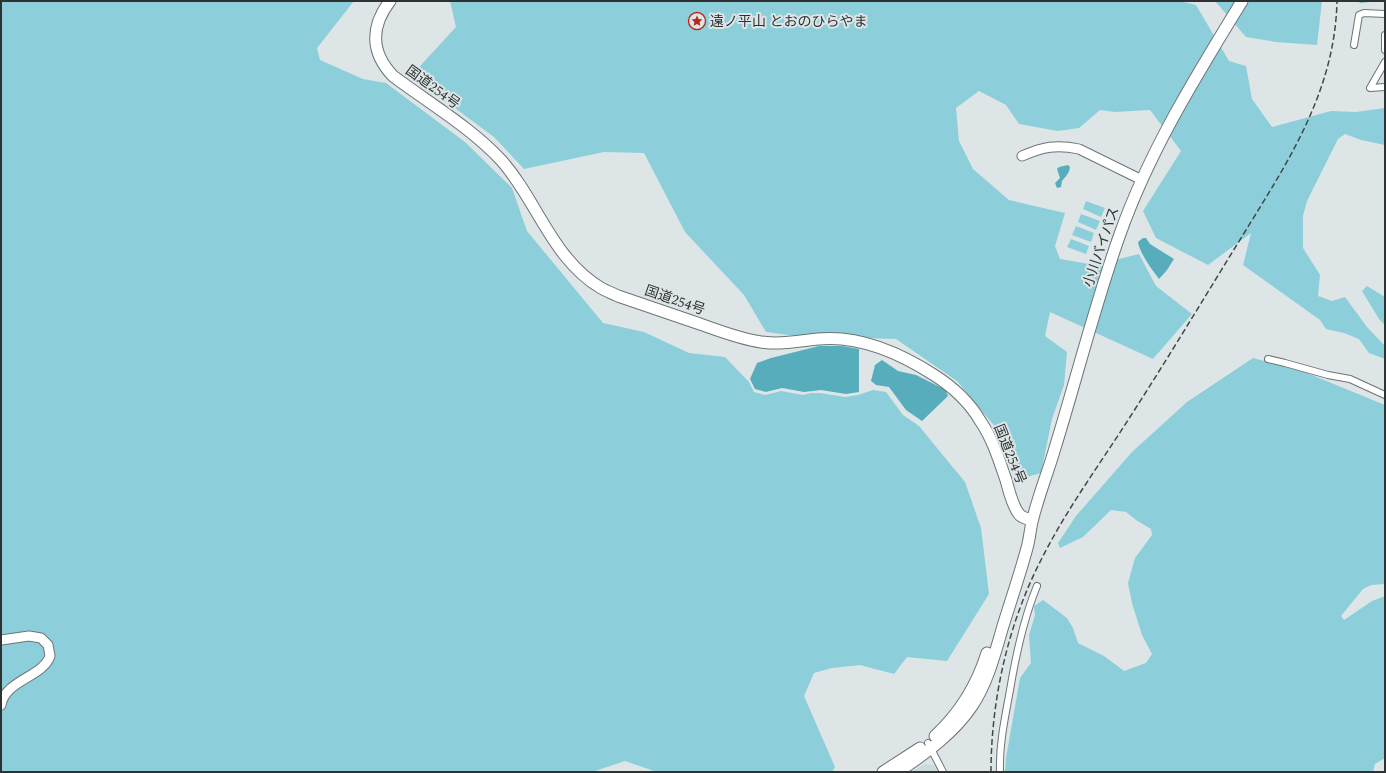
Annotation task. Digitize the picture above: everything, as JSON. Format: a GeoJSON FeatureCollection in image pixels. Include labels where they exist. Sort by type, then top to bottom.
{"type":"FeatureCollection","features":[{"type":"Feature","properties":{"kind":"highway","name":"国道254号"},"geometry":{"type":"LineString","coordinates":[[390,1],[382,15],[376,32],[376,51],[385,68],[393,76],[477,138],[501,161],[516,181],[562,252],[571,264],[588,278],[601,288],[618,296],[733,336],[762,342],[796,342],[818,339],[854,340],[901,357],[934,376],[954,390],[971,407],[982,422],[996,450],[1012,501],[1019,514],[1024,518],[1032,520]]}},
{"type":"Feature","properties":{"kind":"highway","name":"小川バイパス"},"geometry":{"type":"LineString","coordinates":[[1032,520],[1121,231],[1156,149],[1205,60],[1242,1]]}},
{"type":"Feature","properties":{"kind":"highway"},"geometry":{"type":"LineString","coordinates":[[898,772],[930,746],[957,712],[972,688],[983,665],[1021,548],[1032,520]]}},
{"type":"Feature","properties":{"kind":"highway"},"geometry":{"type":"LineString","coordinates":[[883,772],[930,746]]}},
{"type":"Feature","properties":{"kind":"street"},"geometry":{"type":"LineString","coordinates":[[1354,45],[1359,15],[1364,12],[1385,14]]}},
{"type":"Feature","properties":{"kind":"street"},"geometry":{"type":"LineString","coordinates":[[1385,35],[1385,50]]}},
{"type":"Feature","properties":{"kind":"street"},"geometry":{"type":"LineString","coordinates":[[1385,62],[1370,88],[1385,87]]}},
{"type":"Feature","properties":{"kind":"street"},"geometry":{"type":"LineString","coordinates":[[1022,156],[1046,147],[1071,147],[1086,152],[1142,180]]}},
{"type":"Feature","properties":{"kind":"street"},"geometry":{"type":"LineString","coordinates":[[1268,359],[1328,375],[1350,379],[1385,395]]}},
{"type":"Feature","properties":{"kind":"street"},"geometry":{"type":"LineString","coordinates":[[1000,772],[1001,734],[1016,656],[1026,618],[1037,586]]}},
{"type":"Feature","properties":{"kind":"street"},"geometry":{"type":"LineString","coordinates":[[1,640],[29,636],[41,638],[48,645],[50,656],[45,665],[19,682],[7,693],[1,706]]}},
{"type":"Feature","properties":{"kind":"street"},"geometry":{"type":"LineString","coordinates":[[930,746],[943,772]]}},
{"type":"Feature","properties":{"kind":"shaded area"},"geometry":{"type":"Polygon","coordinates":[[[1,1],[354,1],[317,48],[320,60],[363,79],[386,83],[465,142],[512,188],[527,231],[603,323],[644,332],[689,353],[725,357],[749,382],[754,392],[765,395],[781,391],[803,395],[820,393],[845,397],[858,395],[873,390],[886,392],[903,415],[919,426],[965,482],[981,528],[989,594],[947,661],[907,657],[894,674],[860,665],[832,668],[814,673],[804,696],[835,767],[832,772],[657,772],[625,761],[592,772],[1,772],[1,1]]]}},
{"type":"Feature","properties":{"kind":"shaded area"},"geometry":{"type":"Polygon","coordinates":[[[450,1],[1180,1],[1196,5],[1229,61],[1246,66],[1252,99],[1272,127],[1331,111],[1356,112],[1385,108],[1385,145],[1361,140],[1345,134],[1338,139],[1307,201],[1303,216],[1303,248],[1320,275],[1318,296],[1332,301],[1345,297],[1367,327],[1385,346],[1385,359],[1369,353],[1359,339],[1344,333],[1326,329],[1320,320],[1243,265],[1251,233],[1208,265],[1156,238],[1143,211],[1181,151],[1150,110],[1115,112],[1100,110],[1079,128],[1058,131],[1019,124],[1006,105],[979,91],[956,108],[959,141],[973,169],[1009,200],[1065,213],[1055,246],[1060,259],[1095,265],[1139,254],[1156,286],[1192,314],[1153,359],[1050,312],[1045,336],[1067,352],[1064,385],[1052,419],[1041,473],[1023,478],[997,429],[957,381],[896,339],[797,336],[766,332],[744,295],[685,232],[644,153],[604,152],[524,169],[494,137],[413,77],[421,65],[456,27],[450,1]]]}},
{"type":"Feature","properties":{"kind":"shaded area"},"geometry":{"type":"Polygon","coordinates":[[[1215,1],[1322,1],[1317,45],[1276,42],[1246,37],[1215,1]]]}},
{"type":"Feature","properties":{"kind":"shaded area"},"geometry":{"type":"Polygon","coordinates":[[[1068,165],[1070,167],[1068,173],[1062,181],[1061,187],[1057,188],[1055,183],[1060,178],[1057,169],[1068,165]]]}},
{"type":"Feature","properties":{"kind":"shaded area"},"geometry":{"type":"Polygon","coordinates":[[[1086,201],[1105,208],[1101,217],[1083,209],[1086,201]]]}},
{"type":"Feature","properties":{"kind":"shaded area"},"geometry":{"type":"Polygon","coordinates":[[[1081,214],[1100,221],[1096,230],[1078,222],[1081,214]]]}},
{"type":"Feature","properties":{"kind":"shaded area"},"geometry":{"type":"Polygon","coordinates":[[[1076,226],[1094,233],[1091,242],[1072,235],[1076,226]]]}},
{"type":"Feature","properties":{"kind":"shaded area"},"geometry":{"type":"Polygon","coordinates":[[[1143,238],[1146,238],[1150,244],[1174,259],[1159,279],[1147,262],[1138,243],[1143,238]]]}},
{"type":"Feature","properties":{"kind":"shaded area"},"geometry":{"type":"Polygon","coordinates":[[[1071,239],[1089,246],[1086,254],[1067,247],[1071,239]]]}},
{"type":"Feature","properties":{"kind":"shaded area"},"geometry":{"type":"Polygon","coordinates":[[[1367,286],[1385,297],[1385,325],[1379,319],[1362,291],[1367,286]]]}},
{"type":"Feature","properties":{"kind":"shaded area"},"geometry":{"type":"Polygon","coordinates":[[[819,346],[842,346],[859,349],[859,392],[846,394],[821,390],[804,392],[782,388],[766,392],[755,389],[750,379],[757,363],[819,346]]]}},
{"type":"Feature","properties":{"kind":"shaded area"},"geometry":{"type":"Polygon","coordinates":[[[1253,358],[1302,371],[1385,405],[1385,584],[1371,585],[1363,589],[1341,616],[1344,620],[1372,601],[1385,596],[1385,758],[1375,764],[1373,772],[1005,772],[1006,758],[1020,678],[1031,663],[1029,635],[1035,615],[1034,606],[1043,600],[1067,618],[1073,628],[1078,643],[1104,656],[1124,671],[1146,663],[1152,654],[1142,635],[1132,603],[1128,583],[1135,558],[1152,535],[1151,529],[1126,512],[1111,510],[1083,537],[1060,548],[1058,543],[1076,516],[1132,452],[1187,402],[1253,358]]]}},
{"type":"Feature","properties":{"kind":"shaded area"},"geometry":{"type":"Polygon","coordinates":[[[882,360],[898,371],[916,375],[945,389],[948,396],[922,421],[906,410],[889,387],[876,385],[871,381],[875,365],[882,360]]]}},
{"type":"Feature","properties":{"kind":"shaded area"},"geometry":{"type":"Polygon","coordinates":[[[925,764],[934,765],[938,772],[911,772],[925,764]]]}},
{"type":"Feature","properties":{"kind":"waterway"},"geometry":{"type":"LineString","coordinates":[[1360,2],[1373,1]]}},
{"type":"Feature","properties":{"kind":"railway"},"geometry":{"type":"LineString","coordinates":[[991,772],[994,718],[998,690],[1011,636],[1029,585],[1061,523],[1174,347],[1263,203],[1294,149],[1308,121],[1328,64],[1334,33],[1337,1]]}},
{"type":"Feature","properties":{"kind":"place","name":"遠ノ平山 とおのひらやま"},"geometry":{"type":"Point","coordinates":[697,21]}}]}
